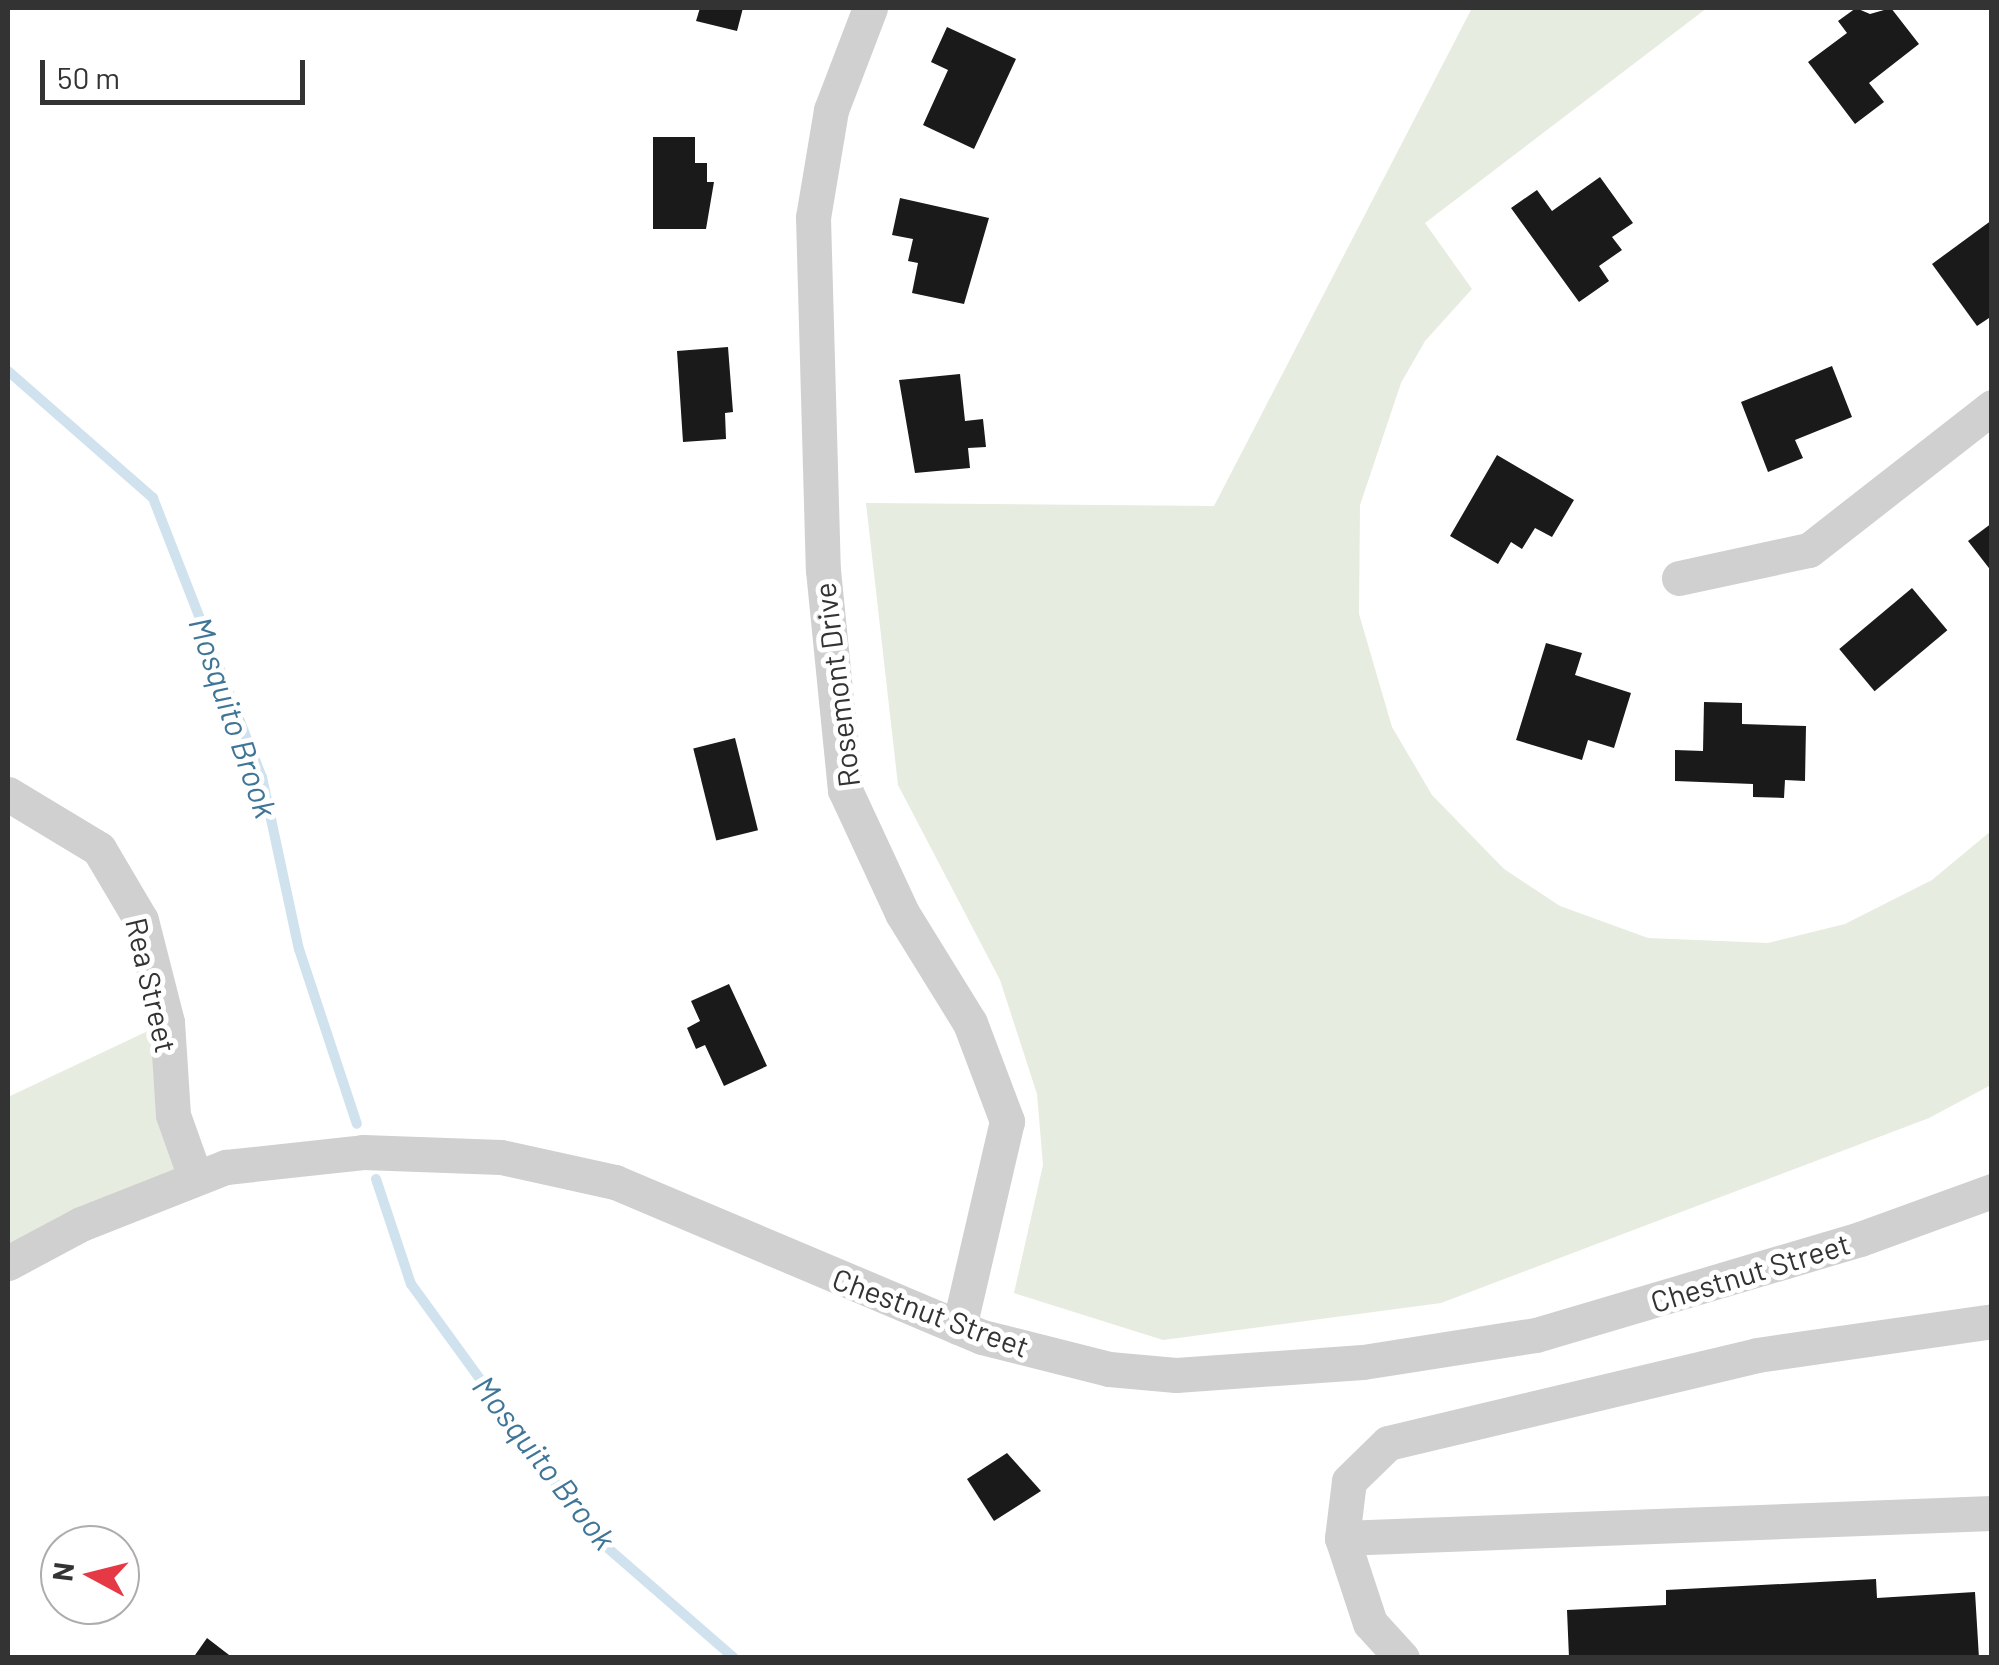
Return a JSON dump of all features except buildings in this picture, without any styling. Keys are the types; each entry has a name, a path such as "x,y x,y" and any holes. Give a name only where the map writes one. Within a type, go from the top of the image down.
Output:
{"street":[{"name":"Rosemont Drive","path":"870,8 830,110 813,217 823,570 845,790 902,913 970,1023 1007,1121 959,1328"},
{"path":"1679,578 1809,550 1992,407"},
{"name":"Rea Street","path":"8,794 99,849 141,920 166,1022 173,1114 194,1174"},
{"name":"Chestnut Street","path":"8,1263 194,1174 425,1150 555,1167 680,1208 959,1328 1109,1370 1176,1376 1362,1362 1536,1335 1860,1239 1992,1192"},
{"path":"1402,1658 1370,1623 1342,1538 1348,1481 1388,1443 1758,1355 1992,1321"},
{"path":"1342,1538 1992,1513"}],"shaded area":[{"path":"1472,8 1707,8 1425,223 1472,289 1425,341 1401,383 1360,505 1359,614 1392,727 1432,795 1504,869 1560,906 1648,938 1768,943 1845,924 1932,880 1991,831 1991,1085 1929,1118 1441,1303 1163,1340 1014,1293 1043,1165 1037,1094 1000,980 898,785 866,503 1214,506"},
{"path":"167,1022 194,1174 8,1263 8,1097"}],"waterway":[{"name":"Mosquito Brook","path":"8,371 153,498 262,777 299,949 357,1124"},
{"name":"Mosquito Brook","path":"376,1179 411,1284 595,1537 734,1658"}]}
